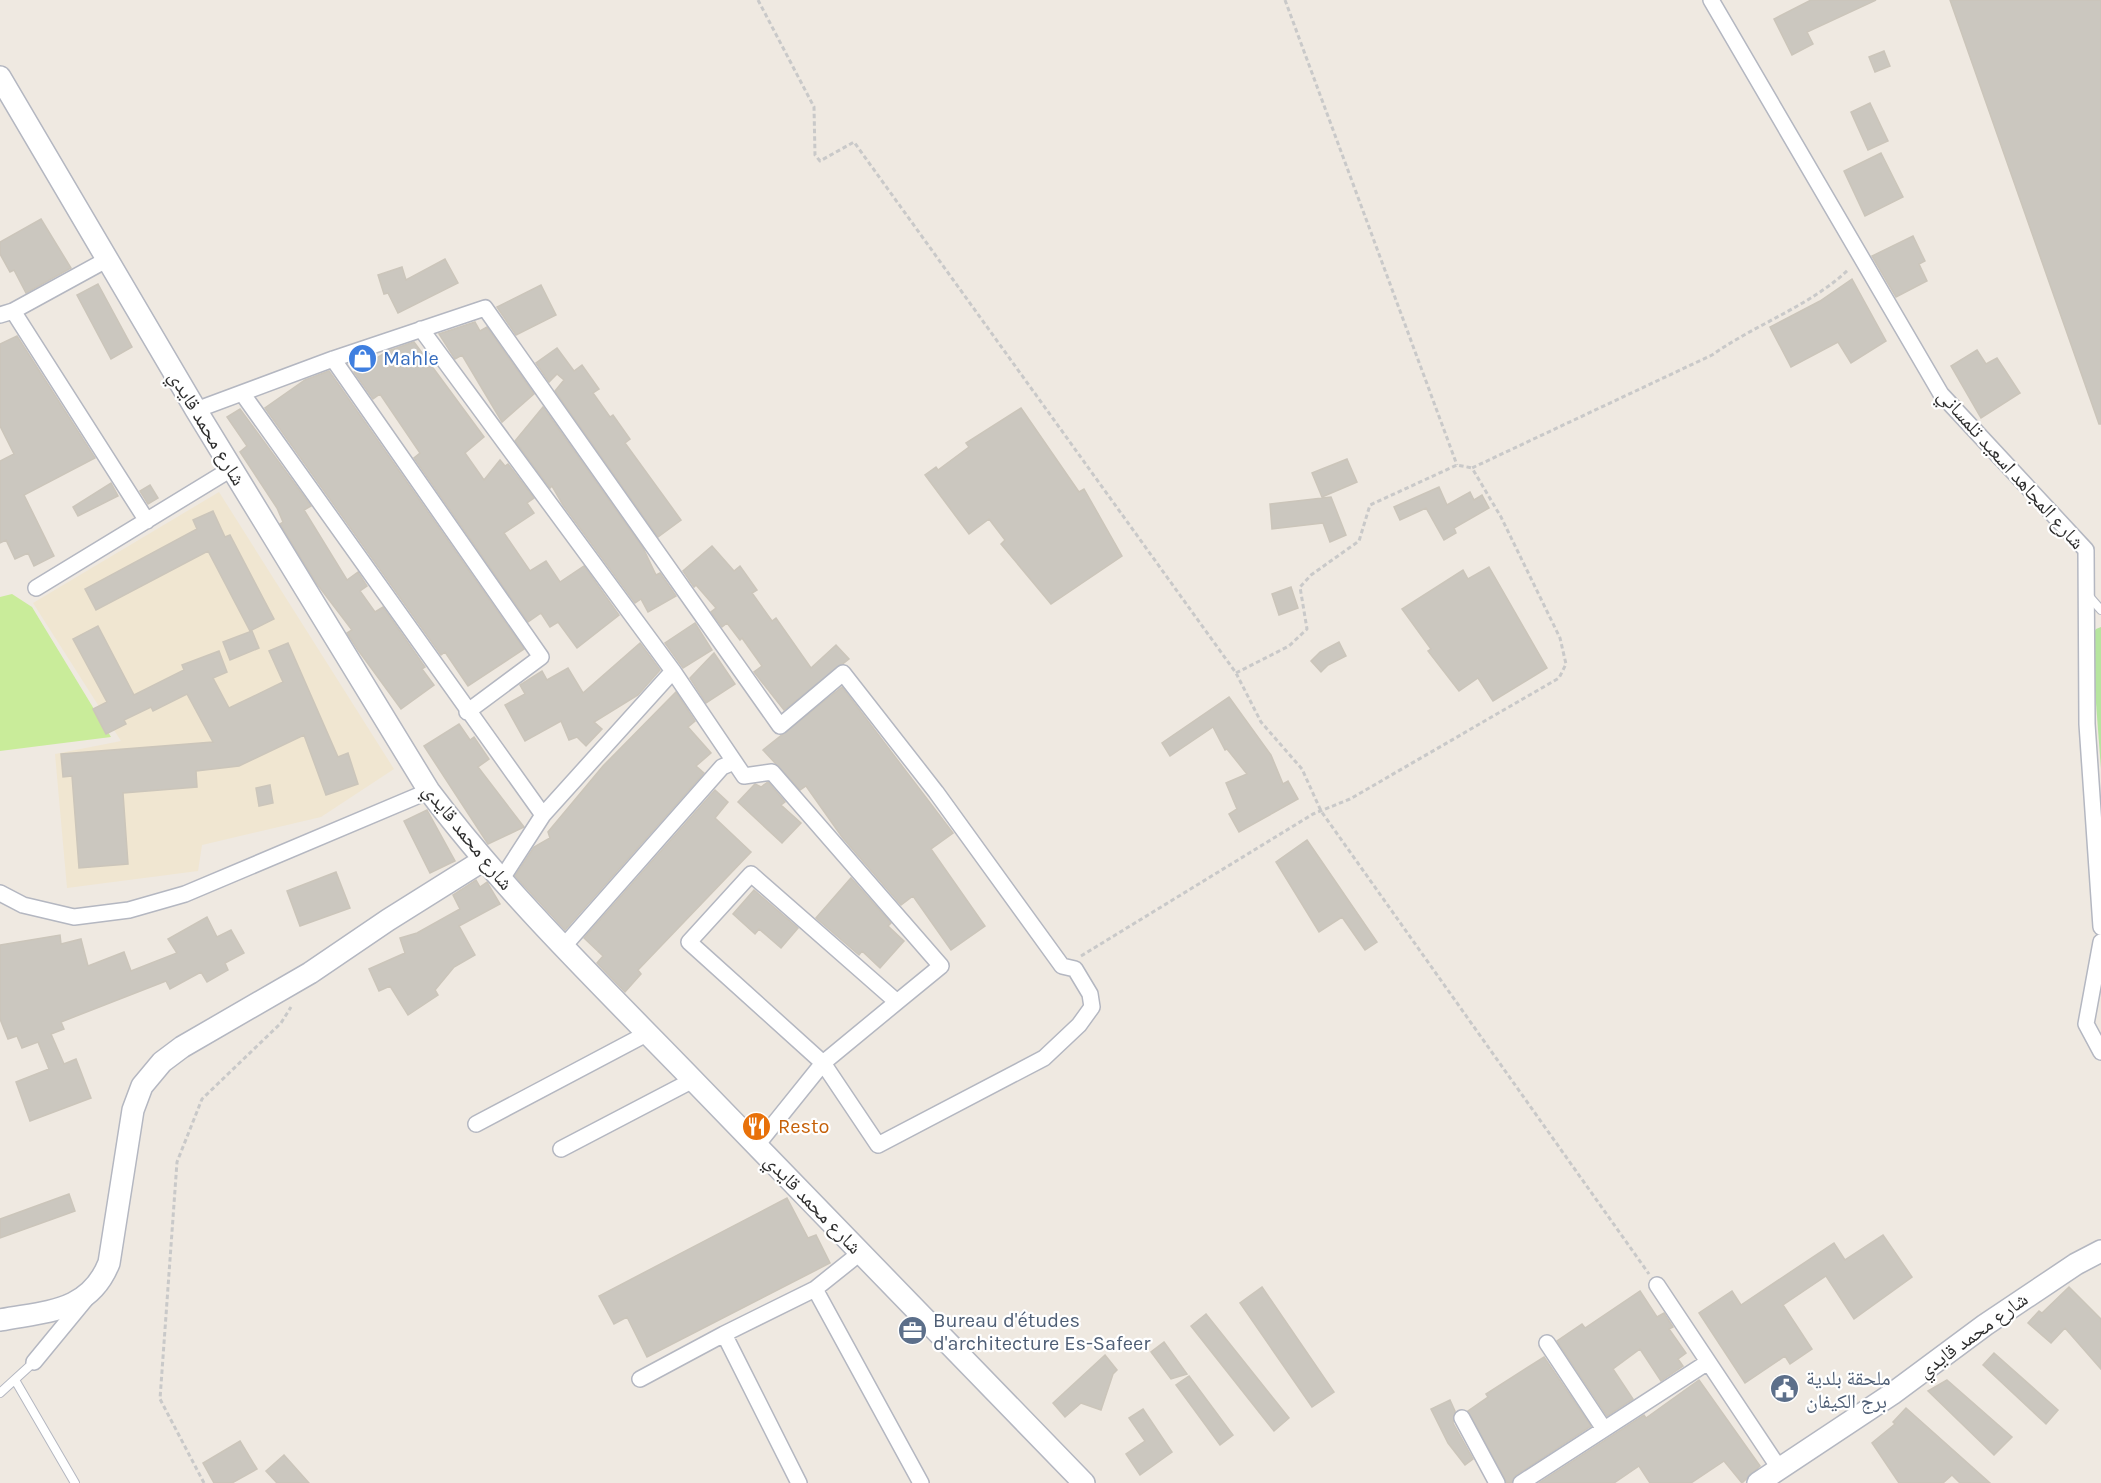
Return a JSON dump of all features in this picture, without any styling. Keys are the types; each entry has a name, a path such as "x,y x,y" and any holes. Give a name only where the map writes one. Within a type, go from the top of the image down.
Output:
{"main road":[{"name":"شارع محمد قايدي","path":"0,77 231,469 429,791 482,861 1084,1483"},
{"path":"0,1320 64,1307 89,1295 102,1280 109,1263 133,1110 142,1086 162,1062 182,1047 310,974 388,920 482,861"},
{"name":"شارع محمد قايدي","path":"1758,1483 1892,1394 1994,1319 2076,1264 2101,1251"}],"street":[{"name":"شارع المجاهد اسعيد تلمساني","path":"1711,0 1941,394 2086,550 2087,724 2098,842 2101,927"},
{"path":"108,259 6,313 147,521"},
{"path":"196,410 333,359 485,308 780,726 843,673 936,792 1062,966 1075,969 1090,994 1092,1007 1079,1025 1044,1058 878,1145 823,1063 689,942 751,874 897,1002"},
{"path":"421,328 673,671 744,776 772,772 940,966 823,1063 757,1145"},
{"path":"333,359 542,657 467,712"},
{"path":"242,393 467,712 543,815"},
{"path":"36,588 231,469"},
{"path":"501,880 543,815 673,671"},
{"path":"564,946 722,767 734,762"},
{"path":"0,893 23,905 74,917 129,910 185,894 429,791"},
{"path":"2101,942 2086,1024 2101,1052"},
{"path":"476,1124 648,1033"},
{"path":"561,1149 693,1080"},
{"path":"640,1379 815,1289 860,1252"},
{"path":"1657,1285 1779,1468"},
{"path":"815,1289 921,1483"},
{"path":"34,1362 89,1295"},
{"path":"724,1334 799,1483"},
{"path":"1547,1343 1604,1429"},
{"path":"1521,1483 1708,1362"},
{"path":"1462,1418 1497,1483"}],"lane":[{"path":"2087,593 2101,610"},
{"path":"0,1393 34,1362"},
{"path":"15,1380 75,1483"}],"path":[{"path":"758,0 814,107 815,155 820,161 854,142 1236,673 1261,722 1302,769 1321,811 1657,1285"},
{"path":"1285,0 1457,465"},
{"path":"1236,673 1289,646 1308,629 1300,587 1311,574 1359,541 1370,505 1457,465 1472,468 1712,355 1741,334 1825,291 1861,257"},
{"path":"1075,969 1078,958 1321,811 1350,799 1559,678 1566,664 1560,638 1501,517 1472,468"},
{"path":"204,1483 160,1399 177,1162 202,1099 281,1023 293,1003"}],"shaded area":[{"path":"219,492 394,769 321,817 202,845 198,871 67,888 55,754 121,741 33,603"}],"green space":[{"path":"12,594 32,607 111,737 0,751 0,597"},
{"path":"2101,627 2101,769 2091,637 2096,629"}],"building":[{"path":"1811,0 1876,0 1807,32 1813,44 1792,55 1774,19"},
{"path":"1950,0 2101,0 2101,424 2099,424"},
{"path":"1884,51 1890,66 1875,72 1869,57"},
{"path":"1870,103 1888,141 1868,150 1851,112"},
{"path":"1881,153 1903,197 1865,216 1844,171"},
{"path":"41,219 71,268 26,293 14,270 10,272 0,254 0,242"},
{"path":"1913,236 1925,261 1919,264 1927,281 1896,297 1872,256"},
{"path":"445,259 458,283 398,313 388,293 384,294 378,275 402,267 406,280"},
{"path":"1852,279 1886,341 1851,363 1838,342 1791,367 1770,327 1820,301"},
{"path":"98,284 132,347 111,359 77,295"},
{"path":"541,285 556,315 516,335 497,307"},
{"path":"475,322 480,331 487,327 534,394 502,422 462,355 455,359 439,334"},
{"path":"17,336 95,458 24,495 54,556 34,566 28,553 15,559 6,540 0,543 0,461 14,454 0,426 0,344"},
{"path":"414,342 484,437 465,453 484,480 500,460 505,466 508,464 534,498 527,503 534,513 504,533 530,571 546,561 560,582 584,566 619,615 577,648 558,622 550,627 541,613 528,622 414,458 420,453 380,394 373,399 354,372 388,351"},
{"path":"557,348 574,371 582,365 599,389 593,393 630,439 625,443 681,520 658,537 555,391 564,380 557,374 549,382 536,363"},
{"path":"1977,350 1986,364 1997,358 2020,393 1981,418 1951,366"},
{"path":"329,371 524,649 468,686 445,652 441,655 265,408 305,380"},
{"path":"543,407 643,548 656,575 660,573 676,596 648,612 641,599 635,603 563,505 552,486 550,488 515,441"},
{"path":"1021,408 1079,492 1084,489 1122,556 1051,604 1001,544 1005,540 989,519 969,534 925,475 936,467 938,470 969,447 966,443"},
{"path":"240,409 311,506 304,510 347,580 358,572 367,586 360,591 375,612 383,607 425,667 422,669 434,685 401,709 347,633 352,630 317,584 280,524 283,522 277,508 240,452 247,446 227,417"},
{"path":"1347,459 1357,482 1322,497 1312,473"},
{"path":"111,483 118,496 78,516 73,507"},
{"path":"150,485 158,498 148,504 140,491"},
{"path":"1439,487 1447,505 1470,492 1474,500 1482,495 1489,508 1454,528 1456,533 1444,540 1426,508 1400,520 1394,507"},
{"path":"1331,497 1346,535 1330,542 1323,523 1272,529 1270,504"},
{"path":"213,511 225,537 230,535 274,619 250,631 208,551 96,610 85,589 197,529 193,520"},
{"path":"712,546 734,571 740,566 757,590 752,593 772,621 776,618 811,668 836,645 849,659 784,710 754,672 762,666 742,638 740,640 727,623 722,627 711,612 716,608 696,585 694,587 683,571"},
{"path":"1489,567 1547,668 1493,701 1478,678 1459,691 1428,651 1431,649 1402,609 1463,570 1468,579"},
{"path":"1291,587 1298,608 1279,615 1272,594"},
{"path":"695,623 712,650 683,668 665,643"},
{"path":"98,626 134,695 184,670 182,665 219,651 227,672 213,678 229,708 283,682 269,651 288,643 338,757 348,753 358,784 326,795 304,735 239,766 196,771 197,787 123,793 128,864 79,868 72,776 63,777 61,754 213,742 187,694 153,711 151,707 124,720 126,724 106,734 93,709 107,702 73,639"},
{"path":"252,631 259,648 230,660 223,642"},
{"path":"1339,642 1346,656 1328,665 1321,672 1311,661 1320,652"},
{"path":"640,643 660,670 638,695 594,722 602,729 586,746 577,737 569,740 561,721 525,741 505,705 525,694 520,685 542,671 547,680 568,668 583,693"},
{"path":"714,653 735,684 706,703 690,678"},
{"path":"842,687 953,833 931,849 985,926 951,950 913,896 901,905 842,837 806,786 800,790 763,750"},
{"path":"676,692 695,721 688,727 711,753 696,766 704,773 565,930 515,876 534,847 550,838 548,832 603,766"},
{"path":"1229,697 1271,755 1283,784 1288,781 1298,799 1239,832 1229,814 1237,809 1226,783 1247,774 1227,749 1225,750 1213,727 1170,756 1162,743"},
{"path":"459,724 470,740 474,737 489,759 478,767 524,827 488,844 424,746"},
{"path":"768,782 785,802 781,805 801,823 782,843 738,802 755,784 761,787"},
{"path":"270,785 273,803 259,806 256,788"},
{"path":"715,790 728,802 715,818 751,852 638,970 641,974 625,992 597,963 603,956 584,938"},
{"path":"427,810 455,861 430,873 404,821"},
{"path":"1307,840 1377,942 1365,950 1342,917 1319,932 1276,862"},
{"path":"336,872 350,908 300,926 287,891"},
{"path":"851,878 891,923 888,926 904,941 880,968 862,951 859,955 816,918"},
{"path":"476,880 480,887 487,882 500,904 459,926 475,955 454,967 435,990 438,995 408,1015 390,986 379,991 369,969 405,953 400,938 417,933 460,909 453,895"},
{"path":"754,890 798,928 781,948 759,929 755,934 733,914"},
{"path":"207,917 217,937 231,930 244,953 225,963 228,970 207,982 201,972 170,989 166,981 61,1022 64,1029 51,1034 64,1064 76,1059 91,1098 30,1121 16,1082 49,1069 38,1042 22,1048 17,1036 8,1039 0,1019 0,945 60,935 61,944 81,939 88,966 124,952 131,971 177,953 168,939"},
{"path":"69,1194 75,1211 0,1238 0,1219"},
{"path":"787,1198 808,1238 816,1235 830,1263 647,1357 627,1317 614,1324 599,1296"},
{"path":"1883,1235 1912,1277 1854,1319 1826,1276 1783,1305 1812,1349 1790,1364 1785,1356 1745,1383 1699,1313 1732,1291 1741,1305 1834,1243 1845,1260"},
{"path":"1262,1287 1334,1392 1312,1407 1240,1303"},
{"path":"2069,1287 2101,1319 2101,1369 2065,1328 2051,1343 2028,1323"},
{"path":"1640,1291 1657,1317 1664,1313 1673,1327 1669,1329 1686,1353 1678,1359 1683,1366 1661,1381 1640,1349 1613,1369 1633,1399 1607,1416 1557,1341 1582,1324 1585,1328"},
{"path":"1206,1314 1289,1418 1274,1431 1191,1326"},
{"path":"1164,1342 1187,1374 1171,1379 1151,1352"},
{"path":"1994,1353 2058,1410 2046,1424 1983,1365"},
{"path":"1105,1355 1117,1370 1113,1374 1101,1410 1081,1403 1065,1417 1053,1403"},
{"path":"1544,1357 1591,1426 1516,1475 1511,1483 1507,1483 1468,1411 1488,1397 1486,1394"},
{"path":"1189,1376 1233,1435 1220,1445 1176,1385"},
{"path":"1699,1380 1760,1466 1742,1483 1724,1461 1691,1483 1650,1483 1639,1466 1614,1483 1539,1483 1644,1415 1646,1418"},
{"path":"1947,1380 2012,1437 1994,1455 1928,1391"},
{"path":"1450,1400 1455,1411 1453,1423 1473,1459 1465,1465 1448,1443 1431,1409"},
{"path":"1906,1408 1990,1483 1960,1483 1952,1475 1943,1483 1899,1483 1872,1443 1895,1424 1893,1422"},
{"path":"1143,1409 1172,1452 1140,1475 1126,1454 1145,1441 1129,1418"},
{"path":"240,1441 257,1469 232,1483 214,1483 203,1463"},
{"path":"284,1455 309,1483 277,1483 266,1471"}],"place":[{"name":"Mahle","path":"362,358"},
{"name":"Resto","path":"757,1126"},
{"name":"Bureau d'études d'architecture Es-Safeer","path":"912,1331"},
{"name":"ملحقة بلدية برج الكيفان","path":"1785,1389"}]}
